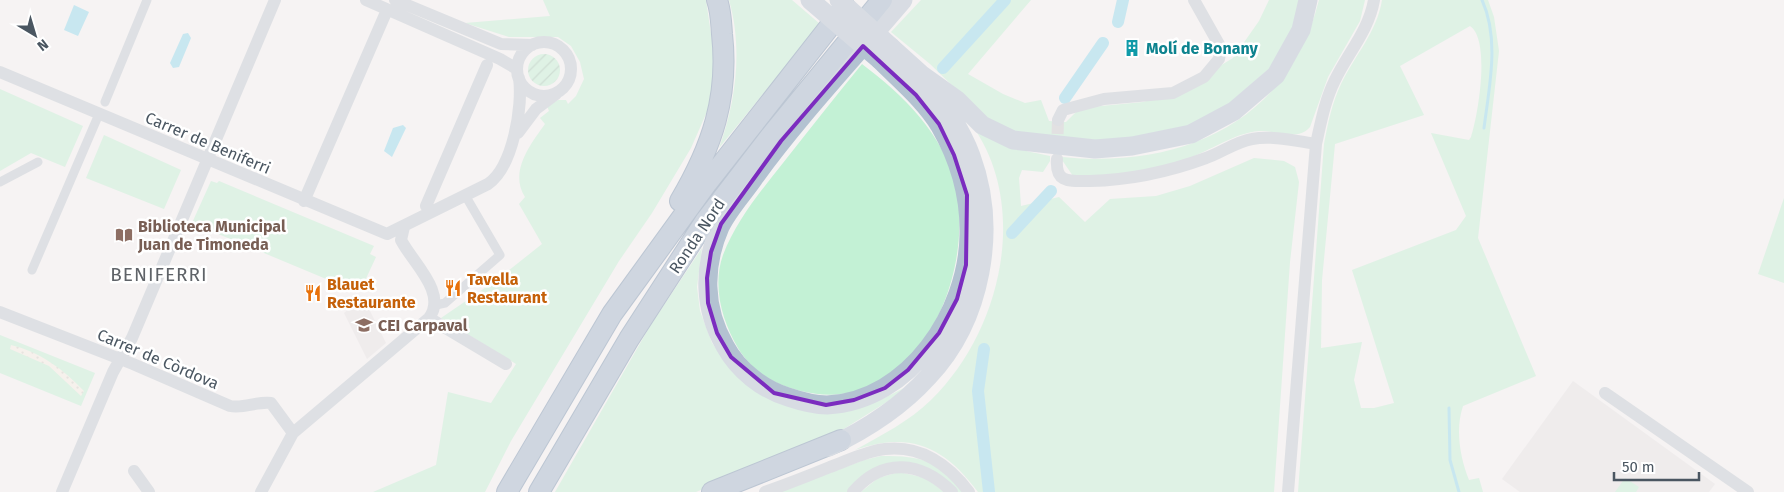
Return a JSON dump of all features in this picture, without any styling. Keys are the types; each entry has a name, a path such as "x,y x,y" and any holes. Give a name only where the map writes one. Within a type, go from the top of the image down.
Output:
{"highway":[{"path":"612,314 693,179 712,138 722,97 725,61 720,6 717,0"},
{"name":"Ronda Nord","path":"508,492 612,314 707,183 851,0"},
{"name":"Ronda Nord","path":"539,492 629,339 706,220 772,133 882,0"},
{"path":"712,492 842,440"}],"main road":[{"path":"810,0 886,54 922,75 957,100 982,125 1013,140 1095,148 1132,146 1191,134 1234,111 1276,75 1301,30 1308,0"},
{"path":"839,0 886,54 939,124 954,155 967,196 969,234 966,266 957,299 939,333 908,370 885,388 854,400 826,405 803,402 774,393 748,375 731,357 717,333 708,303 707,278 711,252 721,224 781,141 903,0"},
{"path":"733,492 842,440 893,409 929,377 953,344 970,308 981,272 984,235 981,192 972,156 952,116 922,75"}],"street":[{"path":"105,102 147,0"},
{"path":"64,490 120,359 136,329 266,0"},
{"path":"204,159 275,0"},
{"path":"366,0 500,58 518,73 528,91 536,94 552,95 560,91 570,77 571,68 565,51 550,43 532,45 501,44 395,0"},
{"path":"1058,120 1063,110 1089,102 1173,92 1204,78 1219,59 1221,48 1194,0"},
{"path":"1288,492 1316,144 1324,109 1334,81 1363,32 1372,13 1374,0"},
{"path":"304,201 387,10"},
{"path":"518,73 521,55 532,45"},
{"path":"426,206 487,65"},
{"name":"Carrer de Beniferri","path":"0,72 382,234 404,227 494,179 502,169 509,151 526,120 560,91"},
{"name":"Carrer de Beniferri","path":"509,151 520,105 518,73"},
{"path":"32,270 99,114"},
{"path":"1056,159 1056,170 1059,177 1064,179 1075,181 1113,181 1174,169 1252,139 1278,139 1316,144"},
{"path":"0,182 38,162"},
{"path":"260,492 293,433 500,255 465,195"},
{"path":"404,227 401,240 434,295 433,311"},
{"path":"433,311 506,364"},
{"name":"Carrer de Còrdova","path":"0,312 120,359 230,406 242,407 264,402 271,403 293,433"},
{"path":"1605,393 1748,492"},
{"path":"765,492 858,456 885,449 912,451 934,458 952,471 970,492"},
{"path":"853,492 863,481 882,470 903,466 929,472 952,492"},
{"path":"134,471 149,492"}],"highlighted area":[{"path":"863,46 916,95 939,124 954,155 967,195 966,265 957,299 939,333 908,370 885,388 854,400 826,405 774,393 731,357 717,333 708,303 707,278 711,252 721,224 781,141"}],"shaded area":[{"name":"CEI Carpaval","path":"359,301 367,305 386,343 367,359 344,313"},
{"path":"1573,381 1715,484 1709,492 1520,492 1502,479"}],"green space":[{"path":"543,0 706,0 715,61 713,98 691,148 652,213 619,261 511,441 485,492 373,492 436,465 448,392 491,403 516,364 441,318 498,279 542,244 519,204 525,197 519,178 520,168 533,141 545,124 540,118 549,111 547,106 558,100 566,100 568,104 576,96 584,79 580,62 571,46 558,37 509,37 465,23 550,16"},
{"path":"729,0 792,0 820,24 719,148 730,112 736,75 736,37"},
{"path":"921,0 1031,0 968,74 1003,94 1025,103 1041,100 1049,121 1066,122 1080,108 1143,102 1175,93 1233,58 1259,21 1269,0 1300,0 1296,26 1278,61 1210,120 1124,143 1042,138 994,126 930,64 891,32"},
{"path":"1319,0 1365,0 1360,21 1328,77 1310,127 1305,131 1293,135 1266,131 1250,132 1187,159 1145,170 1116,174 1073,176 1062,160 1062,157 1106,159 1148,155 1187,145 1224,129 1255,107 1282,78 1304,43"},
{"path":"1382,0 1488,0 1494,17 1499,51 1478,238 1536,376 1463,406 1459,434 1463,462 1469,480 1479,478 1483,492 1298,492 1324,144 1338,91 1371,33","holes":["1470,26 1476,34 1480,46 1481,79 1477,113 1471,137 1469,140 1431,133 1466,216 1456,230 1352,270 1394,403 1374,408 1361,408 1354,380 1362,342 1321,348 1322,280 1335,144 1424,115 1400,66"]},
{"path":"544,54 555,59 560,70 555,81 544,86 533,81 528,70 533,59"},
{"path":"862,64 907,103 932,133 942,150 956,187 959,224 956,262 945,300 928,334 905,363 876,384 841,394 801,391 782,385 765,376 750,364 738,348 727,326 720,303 718,279 720,267 728,242 749,207"},
{"path":"0,89 83,126 65,167 31,153 0,171"},
{"path":"972,125 991,137 1009,145 1050,156 1050,161 1043,172 1022,170 1019,178 1021,206 1059,197 1085,222 1110,199 1156,196 1190,186 1254,158 1284,161 1295,167 1299,182 1290,262 1274,492 978,492 952,463 939,453 924,447 909,443 893,442 875,444 855,450 904,421 931,400 955,372 975,340 990,305 1000,268 1003,231 1000,194 990,158"},
{"path":"104,135 181,170 164,209 86,178"},
{"path":"211,181 217,183 219,181 374,246 370,254 376,257 363,285 355,291 192,223"},
{"path":"1784,198 1784,283 1758,274"},
{"path":"702,248 697,287 700,311 712,343 733,372 774,400 878,401 904,388 890,400 839,432 696,492 555,492 650,326"},
{"path":"0,335 95,373 81,406 0,373"},
{"path":"881,456 908,457 928,462 945,473 964,492 958,492 901,462 848,492 779,492 864,460"},
{"path":"899,472 926,478 944,492 861,492 878,478"},
{"path":"1625,478 1639,487 1636,492 1615,492"}],"sand":[{"path":"11,345 32,352 50,362 84,391 81,396 49,366 10,349"}],"water":[{"path":"74,5 89,12 78,36 64,30"},
{"path":"188,33 191,38 179,67 173,68 170,63 183,34"},
{"path":"403,125 406,128 392,157 384,151 393,128"}],"waterway":[{"path":"943,68 1005,0"},
{"path":"1118,22 1123,0"},
{"path":"1482,0 1491,31 1492,47 1492,64 1484,128"},
{"path":"1065,98 1103,43"},
{"path":"1012,233 1051,191"},
{"path":"984,349 978,391 989,492"},
{"path":"1449,408 1450,460 1459,492"}],"tunnel":[{"path":"1057,152 1058,120"}],"place":[{"name":"Molí de Bonany","path":"1132,48"},
{"name":"Biblioteca Municipal Juan de Timoneda","path":"124,235"},
{"name":"Tavella Restaurant","path":"453,288"},
{"name":"Blauet Restaurante","path":"313,293"},
{"name":"CEI Carpaval","path":"364,325"}],"district":[{"name":"BENIFERRI","path":"159,274"}]}
